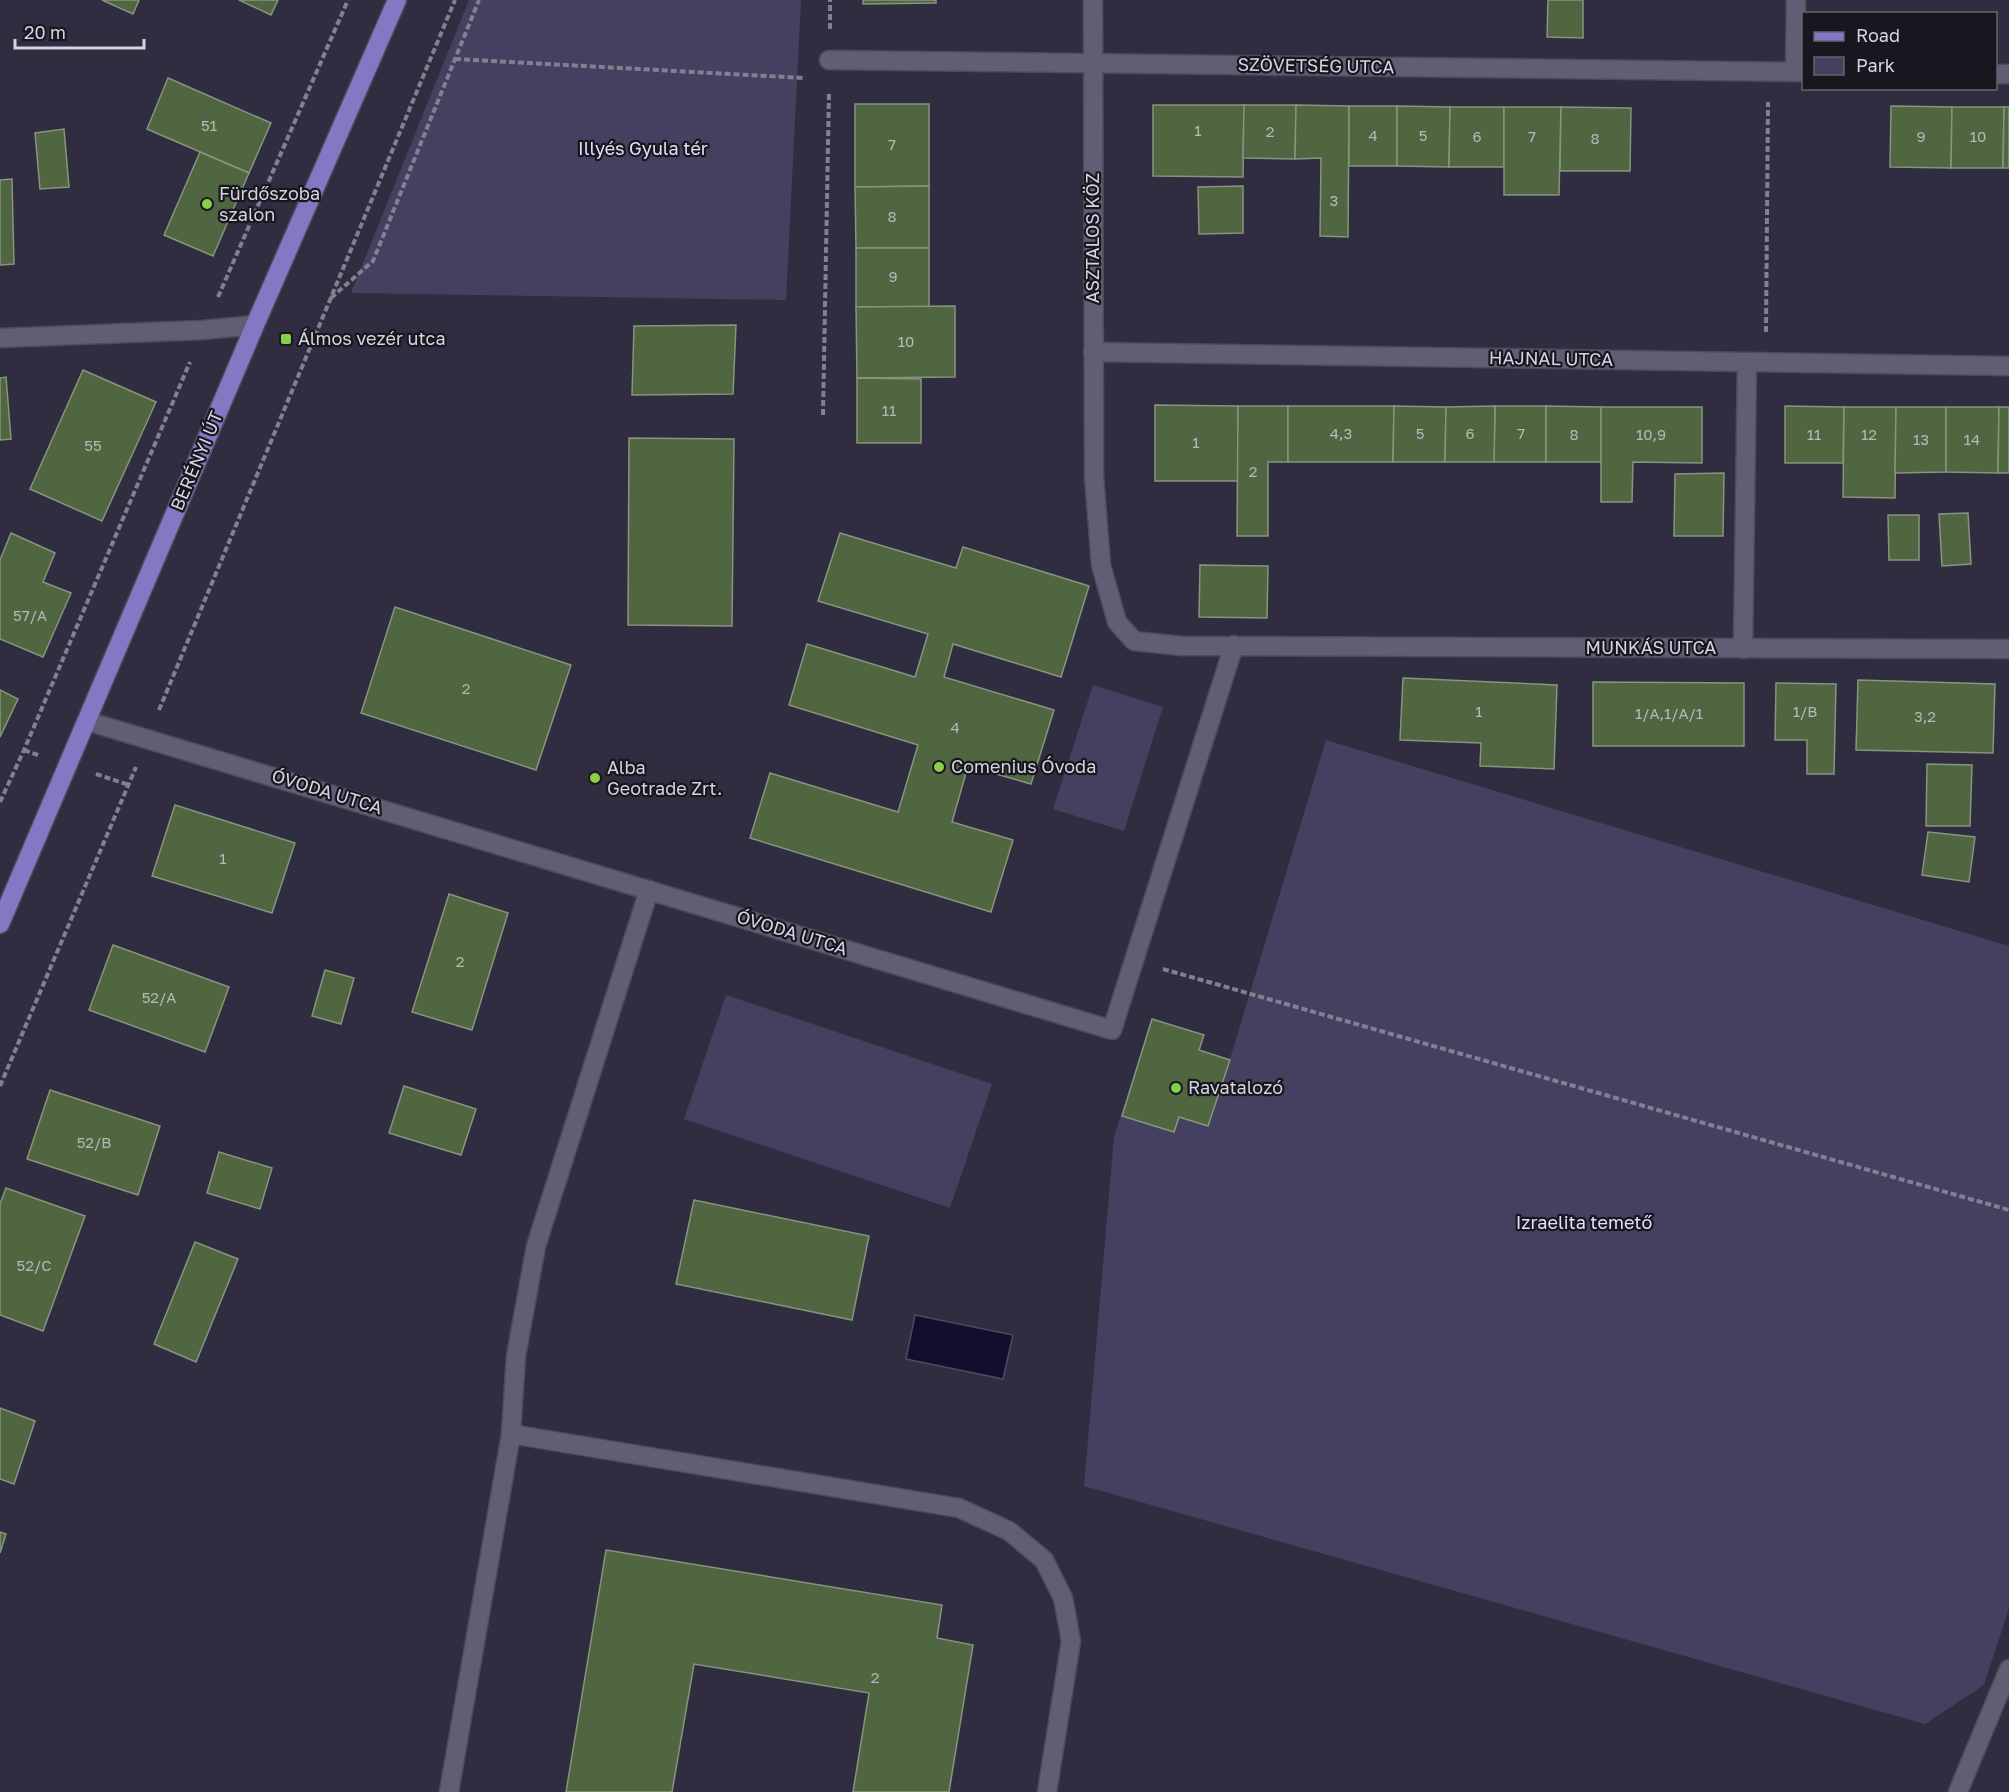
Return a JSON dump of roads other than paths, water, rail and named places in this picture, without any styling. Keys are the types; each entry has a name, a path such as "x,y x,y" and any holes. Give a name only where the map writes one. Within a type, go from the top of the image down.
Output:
{"main road":[{"name":"BERÉNYI ÚT","path":"0,924 255,325 397,0"}],"street":[{"name":"ASZTALOS KÖZ","path":"1093,0 1094,476 1101,565 1117,622 1134,641 1183,646"},
{"path":"1796,0 1799,72"},
{"name":"SZÖVETSÉG UTCA","path":"829,60 1799,72"},
{"path":"0,338 203,330 255,325"},
{"name":"HAJNAL UTCA","path":"1093,352 2009,366"},
{"path":"1743,649 1747,362"},
{"name":"ÓVODA UTCA","path":"87,721 1112,1030 1234,645"},
{"name":"MUNKÁS UTCA","path":"1183,646 2009,649"},
{"path":"448,1792 511,1434 516,1356 536,1246 649,890"},
{"path":"511,1434 958,1508 1009,1531 1044,1560 1064,1598 1071,1641 1047,1792"},
{"path":"1958,1792 2009,1668"}],"place":[{"name":"Fürdőszoba szalon","path":"207,204"},
{"name":"Álmos vezér utca","path":"286,339"},
{"name":"Comenius Óvoda","path":"939,767"},
{"name":"Alba Geotrade Zrt.","path":"595,778"},
{"name":"Ravatalozó","path":"1176,1088"}],"park label":[{"name":"Illyés Gyula tér","path":"643,149"},
{"name":"Izraelita temető","path":"1584,1223"}]}
